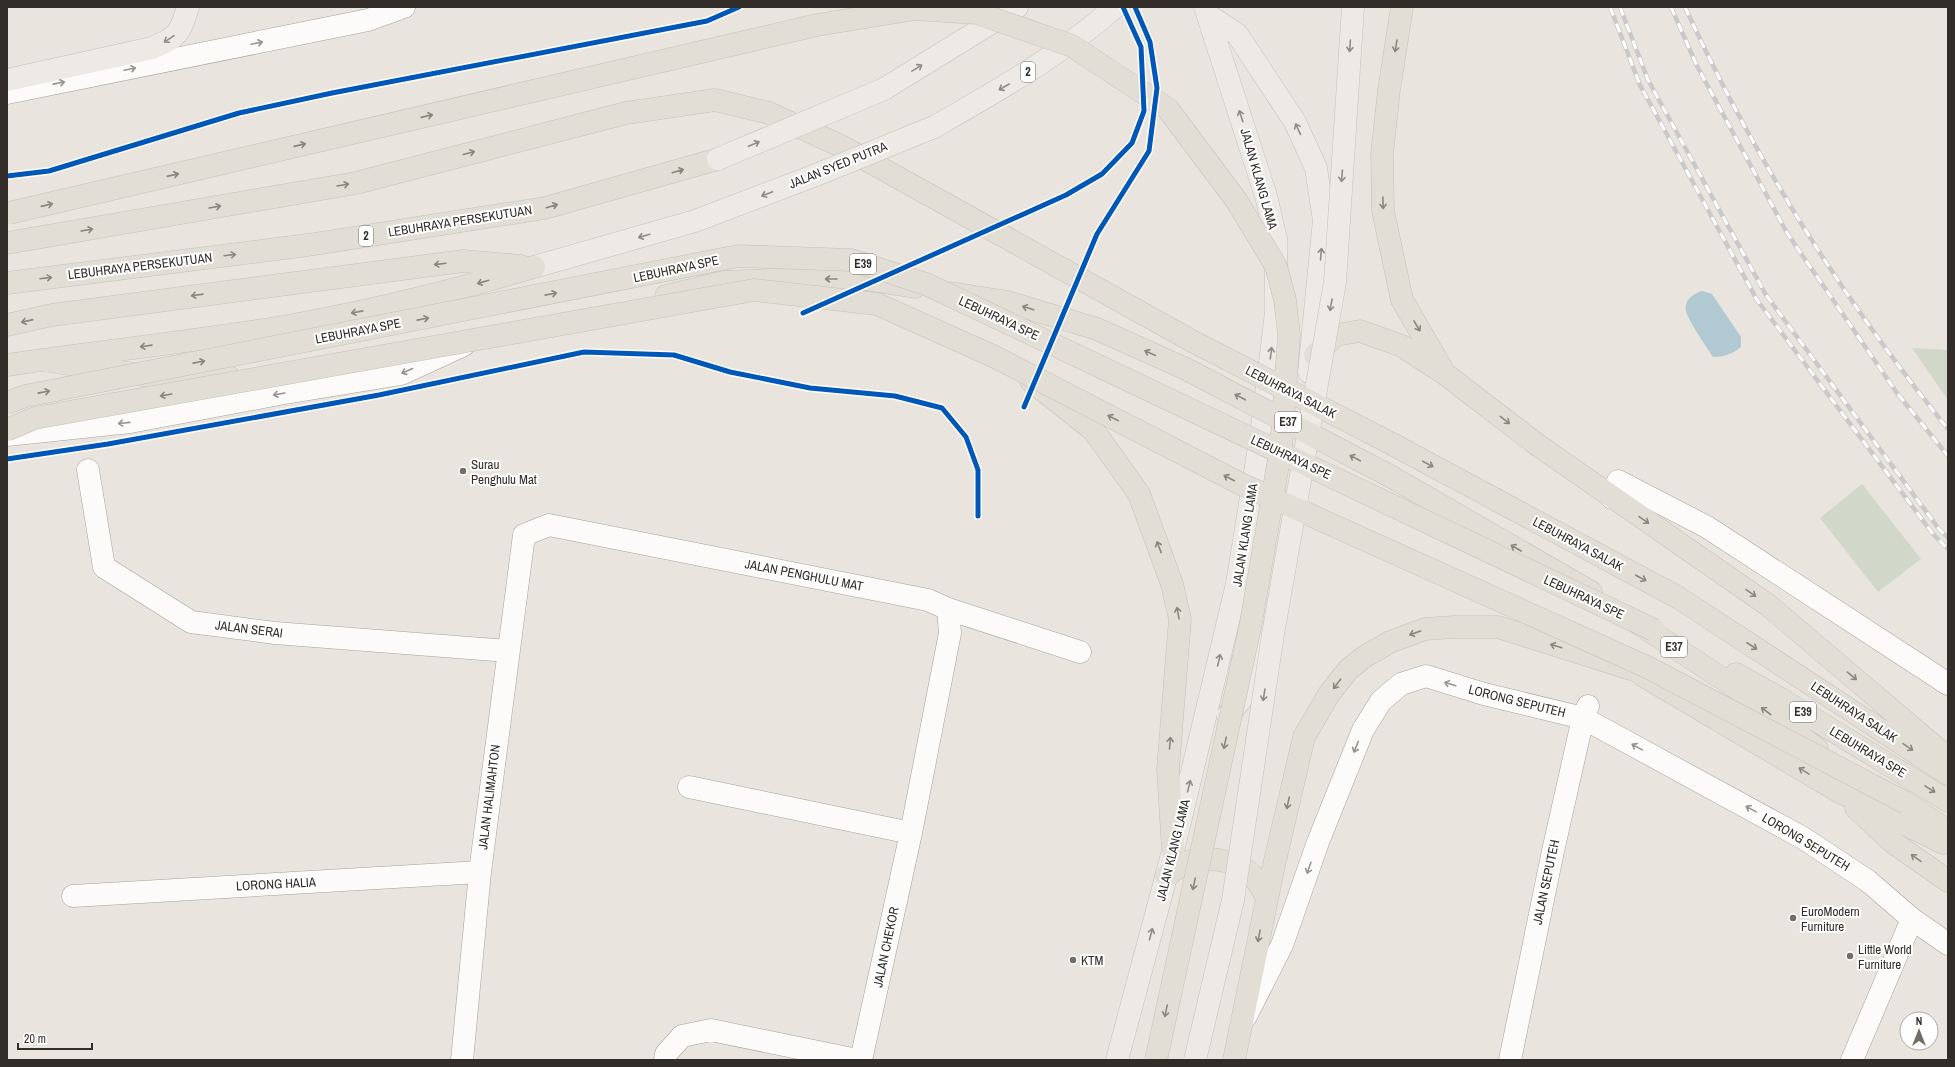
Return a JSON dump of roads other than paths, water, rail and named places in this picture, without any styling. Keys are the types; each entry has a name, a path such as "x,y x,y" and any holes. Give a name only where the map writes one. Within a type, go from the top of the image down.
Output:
{"highway":[{"path":"1402,7 1389,90 1382,154 1383,211 1402,300 1445,374"},
{"path":"8,214 817,25 915,9 977,13 1072,46 1168,109 1236,200 1276,266 1285,300 1289,335 1281,447 1251,623 1156,1060"},
{"name":"LEBUHRAYA SALAK","path":"7,243 356,183 626,113 715,100 769,113 843,147 1192,341 1394,445 1678,598 1948,774"},
{"name":"LEBUHRAYA PERSEKUTUAN","path":"7,283 308,245 545,208 718,159"},
{"name":"LEBUHRAYA SPE","path":"7,403 25,396 738,256 851,260 926,284 1654,630 1781,699 1948,801"},
{"path":"7,325 52,315 291,282 463,261 534,268"},
{"name":"2","path":"7,365 276,328 451,292 534,268"},
{"name":"E37","path":"673,295 724,282 864,279 1008,302 1097,329 1186,369 1390,476 1572,579 1734,687 1946,841"},
{"name":"LEBUHRAYA SPE","path":"7,430 35,418 754,290 877,304 995,357 1239,483 1647,667 1914,808 1946,841"},
{"path":"42,360 162,378 238,377 673,295 807,297 918,320 1018,371 1094,431 1139,494 1172,584 1180,619 1168,769 1173,851"},
{"path":"1311,361 1320,349 1336,335 1360,330 1402,346 1445,374 1539,446 1612,498 1768,605 1948,758"},
{"path":"1289,506 1344,534 1562,630 1634,670 1838,791 1946,841"},
{"path":"1234,1060 1267,898 1304,737 1329,694 1348,670 1364,657 1390,642 1425,629 1498,627 1634,670"},
{"path":"1838,791 1892,841 1948,880"},
{"path":"1166,876 1180,866 1195,860 1217,860 1240,866 1254,877 1267,898"}],"main road":[{"path":"7,80 152,48 171,40 180,30 188,7"},
{"name":"2","path":"718,159 884,89 1017,7"},
{"name":"JALAN SYED PUTRA","path":"534,268 695,221 934,127 1021,77 1100,21 1116,7"},
{"path":"1195,1060 1233,900 1273,634 1335,282 1353,7"},
{"path":"1200,742 1240,702 1250,689 1271,601 1289,506 1311,361 1324,220 1316,168 1295,122 1237,34 1207,12"},
{"name":"JALAN KLANG LAMA","path":"1117,1060 1173,851 1238,584 1261,435 1276,313 1276,239 1269,210 1207,12"}],"street":[{"path":"7,93 368,20 404,7"},
{"path":"7,435 130,422 279,394 401,374 507,326"},
{"name":"JALAN SERAI","path":"88,470 104,567 192,622 275,633 508,650"},
{"path":"1612,498 1618,481 1707,527 1948,684"},
{"name":"JALAN PENGHULU MAT","path":"524,535 549,525 928,600 948,610 1080,652"},
{"name":"JALAN HALIMAHTON","path":"462,1060 480,872 524,535"},
{"name":"JALAN CHEKOR","path":"861,1060 911,833 950,633 948,610"},
{"name":"LORONG SEPUTEH","path":"1242,1024 1282,945 1318,842 1363,730 1381,701 1401,684 1426,676 1484,694 1585,712 1803,838 1868,881 1912,918 1948,944"},
{"name":"JALAN SEPUTEH","path":"1510,1060 1553,851 1585,712"},
{"path":"688,787 911,833"},
{"name":"LORONG HALIA","path":"72,896 480,872"},
{"path":"1852,1060 1912,918"},
{"path":"665,1060 666,1054 682,1036 711,1030 856,1060"}],"water":[{"path":"1702,291 1712,294 1741,337 1741,347 1724,356 1713,357 1687,315 1686,304 1692,296"}],"railway":[{"path":"1610,7 1640,85 1757,300 1933,534 1948,549"},
{"path":"1620,7 1648,80 1766,295 1939,529 1948,538"},
{"path":"1671,7 1697,66 1787,233 1897,393 1948,456"},
{"path":"1685,7 1740,118 1803,226 1872,330 1948,429"}],"place":[{"name":"Surau Penghulu Mat","path":"463,471"},
{"name":"EuroModern Furniture","path":"1793,918"},
{"name":"Little World Furniture","path":"1850,956"},
{"name":"KTM","path":"1073,960"}]}
